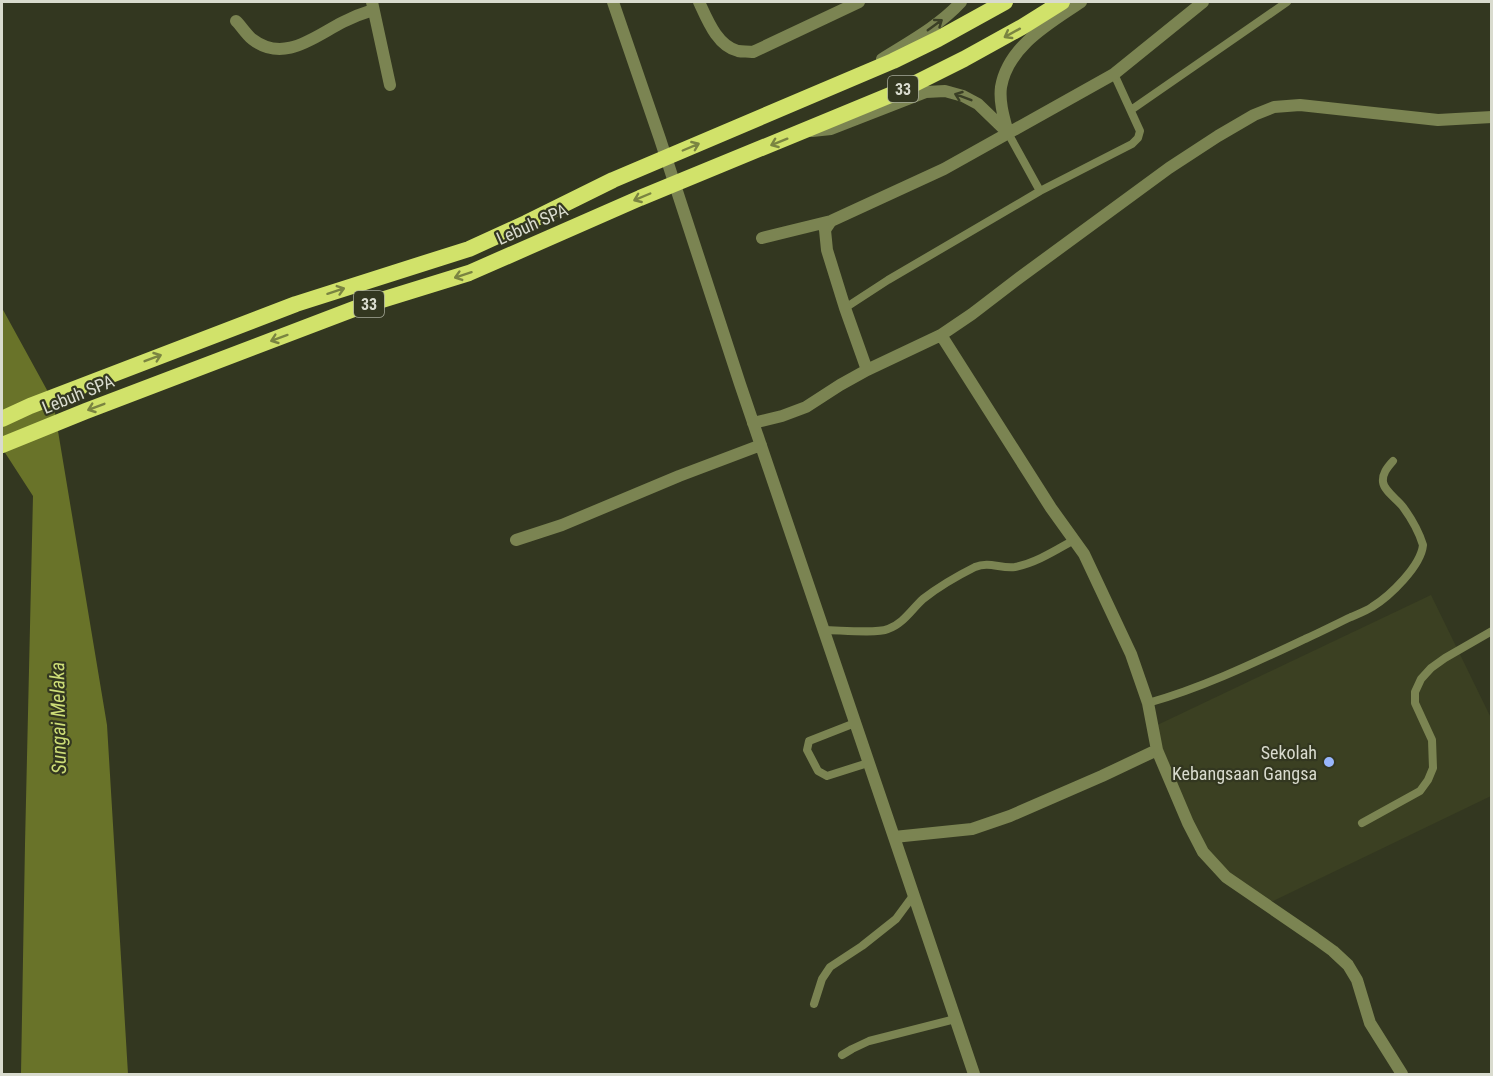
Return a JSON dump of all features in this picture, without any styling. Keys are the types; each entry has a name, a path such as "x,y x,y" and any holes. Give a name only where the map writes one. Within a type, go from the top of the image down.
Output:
{"highway":[{"name":"Lebuh SPA","path":"2,419 30,406 296,304 469,249 613,180 893,61 1005,2"},
{"name":"Lebuh SPA","path":"2,445 359,307 469,273 640,198 900,90 964,59 1062,2"}],"street":[{"path":"613,2 760,445 974,1074"},
{"path":"699,2 714,32 724,43 736,51 753,52 859,2"},
{"path":"850,78 921,35 950,14 961,2"},
{"path":"1008,134 1002,108 1001,88 1007,68 1020,48 1041,29 1081,2"},
{"path":"762,238 831,221 944,169 1114,74 1203,2"},
{"path":"237,21 252,39 267,47 283,49 305,44 373,6 390,85"},
{"path":"803,132 831,129 926,92 945,91 963,96 978,104 1008,134"},
{"path":"753,423 806,407 867,370 941,335 1169,168 1254,115 1274,107 1300,105 1438,120 1491,117"},
{"path":"831,221 825,230 825,239 845,308 867,370"},
{"path":"941,335 1051,508 1084,554 1131,654 1148,703 1157,750 1203,852 1226,877 1315,938 1348,965 1358,980 1371,1023 1402,1074"},
{"path":"516,540 562,525 760,445"},
{"path":"894,837 972,829 1102,776 1157,750"}],"lane":[{"path":"1131,110 1287,2"},
{"path":"845,308 888,280 1040,191 1132,144 1138,138 1140,131 1114,74"},
{"path":"1008,134 1040,191"},
{"path":"1148,703 1182,694 1266,657 1372,607 1390,594 1408,575 1423,551 1424,545 1402,506 1385,487 1384,474 1393,461"},
{"path":"824,630 888,630 900,623 923,600 976,567 987,564 1008,568 1017,567 1074,540"},
{"path":"1362,823 1420,791 1433,768 1432,740 1415,703 1415,692 1421,679 1444,658 1491,631"},
{"path":"855,723 809,741 807,750 818,771 827,776 868,763"},
{"path":"814,1005 822,979 830,967 862,946 896,919 913,896"},
{"path":"842,1055 869,1041 955,1019"}],"shaded area":[{"name":"Sekolah Kebangsaan Gangsa","path":"1431,595 1491,718 1491,796 1267,904 1212,867 1151,728"}],"water":[{"name":"Sungai Melaka","path":"2,308 53,401 107,725 128,1074 21,1074 33,496 2,448"}],"place":[{"name":"Sekolah Kebangsaan Gangsa","path":"1329,762"}]}
